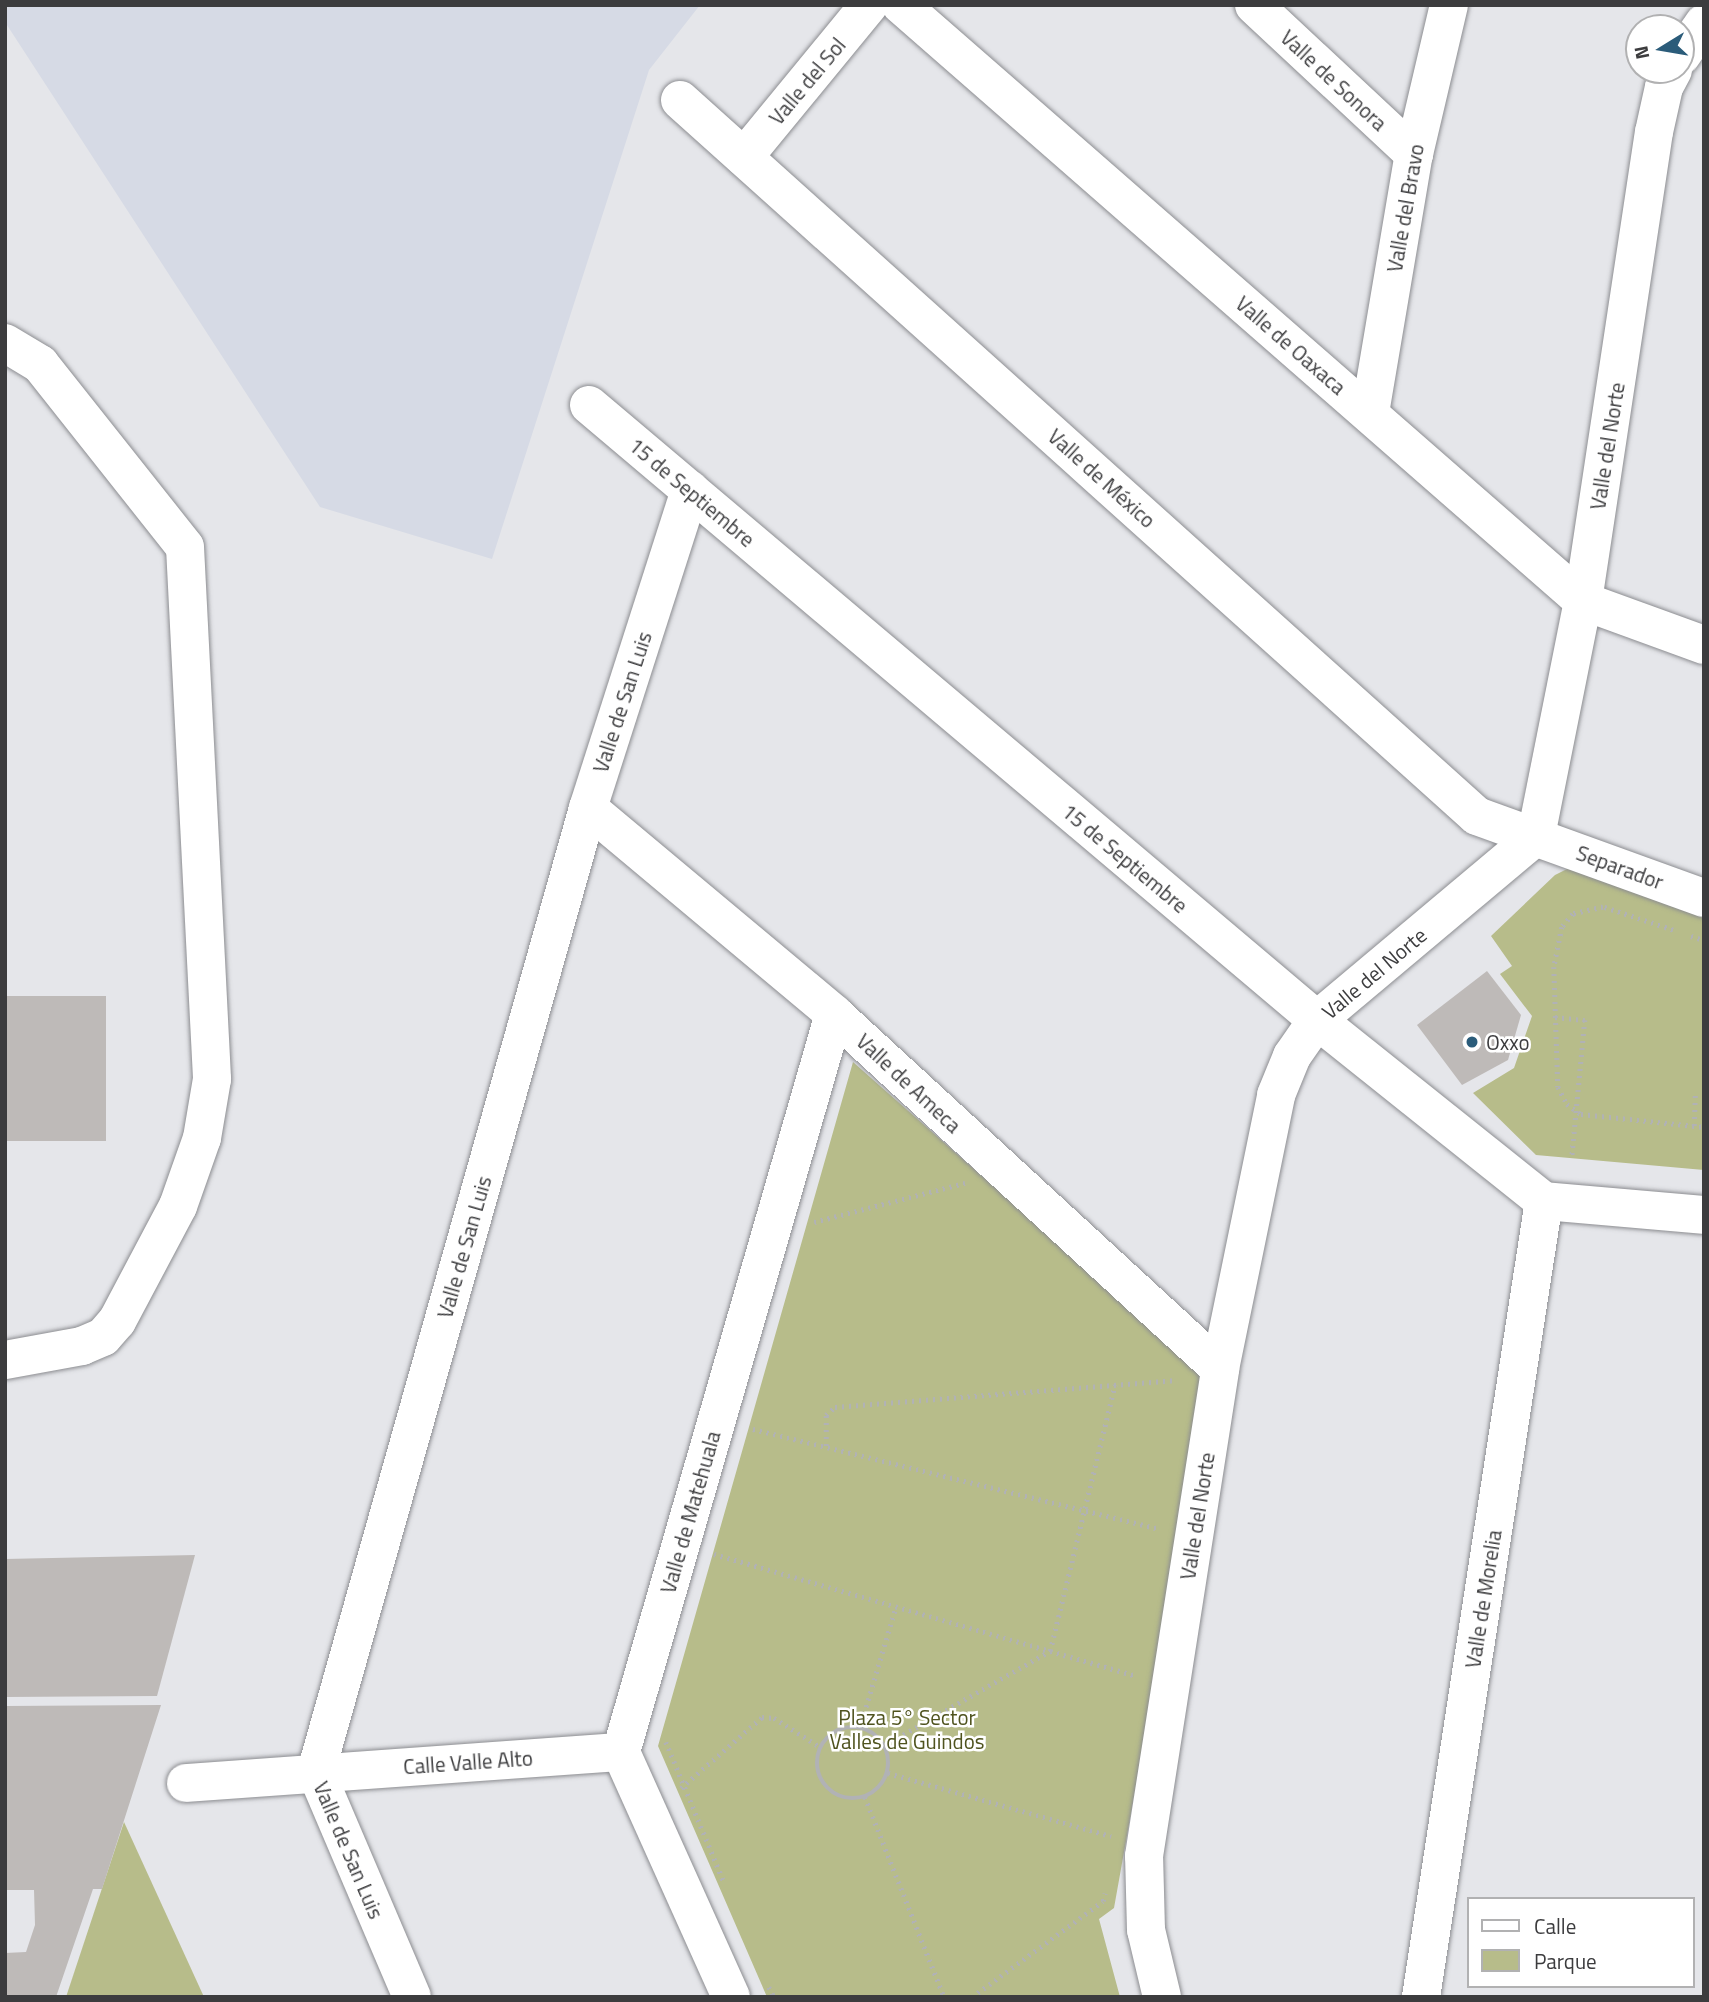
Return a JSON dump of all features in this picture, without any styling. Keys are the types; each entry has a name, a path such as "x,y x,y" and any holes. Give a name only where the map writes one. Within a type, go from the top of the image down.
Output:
{"street":[{"name":"Valle del Sol","path":"744,157 869,5"},
{"name":"Valle de Oaxaca","path":"901,5 1583,601 1704,645"},
{"name":"Valle de Sonora","path":"1254,5 1414,154"},
{"name":"Valle del Bravo","path":"1370,413 1414,154 1449,5"},
{"name":"Valle del Norte","path":"1162,1997 1146,1930 1143,1856 1220,1369 1276,1095 1292,1056 1317,1020 1536,836 1583,601 1654,132 1666,84"},
{"name":"Valle de México","path":"680,100 1477,816 1536,836"},
{"path":"5,343 40,364 185,547 212,1079 202,1138 178,1206 117,1321 103,1337 82,1346 5,1360"},
{"name":"15 de Septiembre","path":"589,405 1317,1020 1544,1201"},
{"name":"Valle de San Luis","path":"412,1997 316,1772 587,808 690,490"},
{"name":"Valle de Ameca","path":"587,808 834,1014 1220,1369"},
{"name":"Separador","path":"1536,836 1704,898"},
{"name":"Valle de Matehuala","path":"621,1752 834,1014"},
{"path":"1544,1201 1704,1215"},
{"name":"Valle de Morelia","path":"1421,1997 1544,1201"},
{"path":"621,1752 731,1997"},
{"name":"Calle Valle Alto","path":"186,1783 621,1752"}],"path":[{"path":"1704,940 1603,906 1573,914 1562,927 1554,967 1558,1087 1567,1104 1581,1115 1704,1127"},
{"path":"1555,1017 1585,1020 1572,1158"},
{"path":"1694,1126 1695,1093"},
{"path":"813,1222 974,1181 964,1172"},
{"path":"809,1236 817,1209"},
{"path":"826,1447 826,1415 835,1407 1182,1379"},
{"path":"885,1745 1050,1651 1115,1385"},
{"path":"752,1437 756,1423"},
{"path":"749,1428 1168,1531"},
{"path":"718,1558 722,1544"},
{"path":"712,1553 1141,1677"},
{"path":"860,1727 896,1606"},
{"path":"677,1791 762,1717 774,1718 820,1747"},
{"path":"860,1727 885,1745 888,1773 880,1787 865,1797 845,1798 824,1785 817,1768 820,1747 840,1728 860,1727"},
{"path":"669,1732 665,1746 730,1896"},
{"path":"888,1773 1126,1840"},
{"path":"865,1797 944,1997"},
{"path":"1115,1848 1117,1835"},
{"path":"972,1997 1103,1901 1107,1887"},
{"path":"768,1984 774,1997"}],"shaded area":[{"path":"5,5 700,5 649,70 492,559 320,507 5,22"}],"green space":[{"path":"1569,868 1704,910 1704,1170 1536,1155 1473,1093 1514,1068 1532,1016 1500,974 1512,966 1491,936 1555,875"},
{"name":"Plaza 5° Sector Valles de Guindos","path":"853,1062 1209,1377 1114,1908 1099,1919 1120,1997 767,1997 658,1746"},
{"path":"124,1822 204,1997 66,1997"}],"building":[{"name":"Oxxo","path":"1487,971 1521,1015 1508,1060 1462,1085 1417,1025"},
{"path":"5,996 106,996 106,1141 5,1141"},
{"path":"195,1555 157,1696 5,1697 5,1559"},
{"path":"161,1705 102,1889 93,1889 56,1997 5,1997 5,1953 26,1952 35,1925 34,1890 5,1890 5,1706"}],"place":[{"name":"Oxxo","path":"1472,1042"}]}
